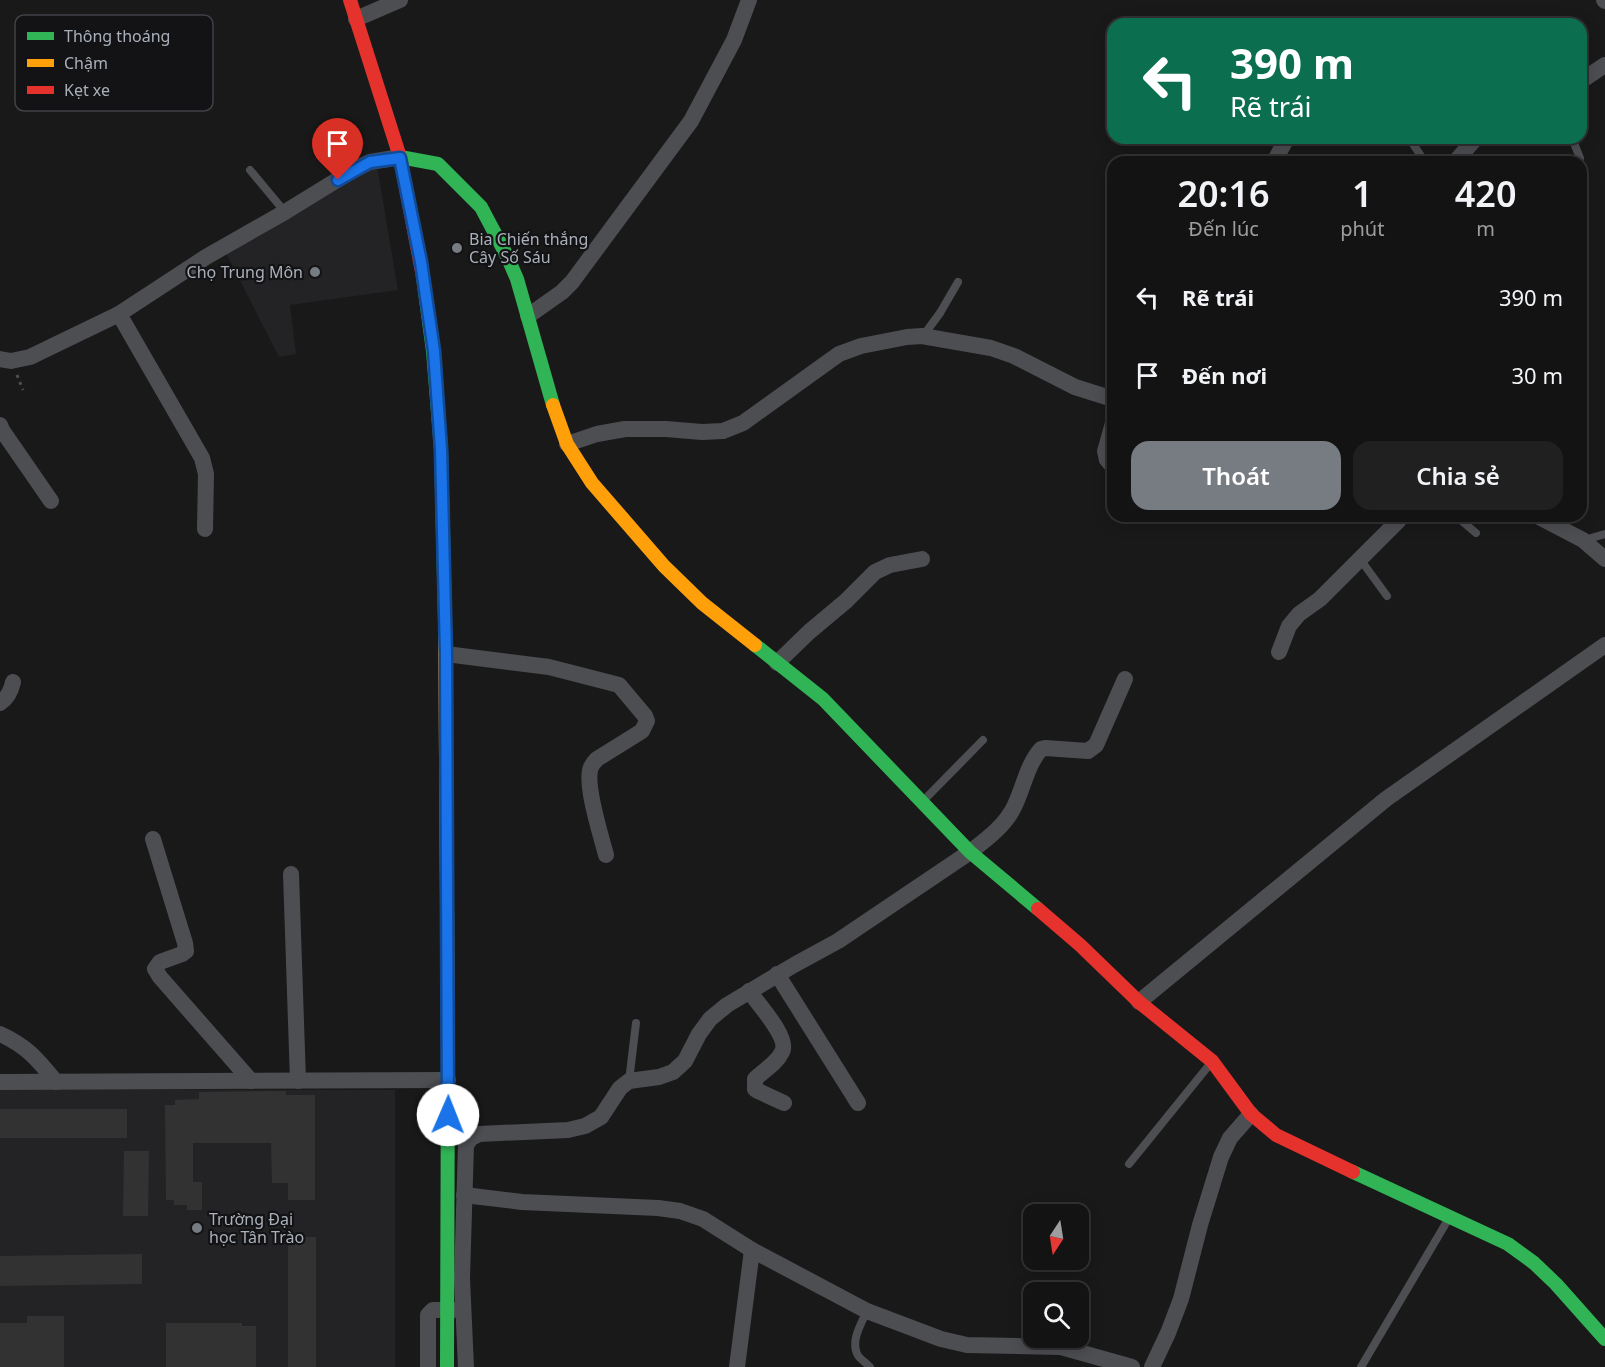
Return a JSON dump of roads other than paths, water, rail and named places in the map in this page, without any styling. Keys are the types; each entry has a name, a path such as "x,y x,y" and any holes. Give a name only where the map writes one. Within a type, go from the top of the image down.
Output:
{"main road":[{"path":"350,0 400,158 421,262 434,351 441,449 446,654 448,1080 455,1310 447,1367"},
{"path":"400,158 438,164 481,207 517,279 556,417 567,444 592,483 664,566 702,603 823,699 970,852 1080,945 1139,1002 1212,1061 1251,1114 1276,1135 1508,1244 1534,1263 1556,1284 1605,1339"}],"street":[{"path":"356,19 400,0"},
{"path":"528,316 572,282 691,121 734,40 749,0"},
{"path":"1587,77 1605,65"},
{"path":"1460,156 1471,144"},
{"path":"0,359 10,361 30,357 119,315 206,257 355,169 370,162 400,158"},
{"path":"119,315 202,458 206,474 205,529"},
{"path":"567,444 597,434 625,429 723,431 743,423 840,354 861,346 907,337 922,336 991,348 1075,387 1107,397"},
{"path":"0,425 51,501"},
{"path":"1279,652 1289,626 1299,614 1320,599 1397,522"},
{"path":"1548,522 1583,540 1605,559"},
{"path":"777,663 875,572 890,565 922,559"},
{"path":"1139,1002 1386,800 1605,645"},
{"path":"446,654 549,667 619,685 645,716 647,722 642,731 597,759 592,765 590,773 592,797 606,855"},
{"path":"466,1367 455,1310 466,1145 471,1138 479,1134 568,1130 585,1126 602,1117 620,1088 629,1081 658,1077 673,1072 685,1061 710,1018 727,1005 777,974 838,941 989,837 1008,817 1016,804 1024,778 1041,749 1088,751 1096,745 1125,679"},
{"path":"0,703 11,691 13,682"},
{"path":"153,839 186,951 160,962 155,969 251,1081"},
{"path":"291,874 298,1081"},
{"path":"777,974 858,1103"},
{"path":"749,992 778,1031 784,1043 781,1055 755,1079 755,1089 784,1102"},
{"path":"0,1034 28,1050 56,1082"},
{"path":"0,1082 448,1080"},
{"path":"1152,1367 1181,1299 1221,1157 1230,1138 1251,1114"},
{"path":"464,1195 512,1202 658,1208 680,1211 703,1219 752,1250 867,1311 941,1339 995,1346 1061,1347 1132,1367"},
{"path":"737,1367 752,1250"},
{"path":"428,1367 428,1315 433,1310 455,1310"}],"lane":[{"path":"250,170 285,212"},
{"path":"922,336 940,313 958,282"},
{"path":"1107,430 1101,451 1103,461 1107,466"},
{"path":"1463,522 1476,533"},
{"path":"1583,540 1605,534"},
{"path":"1360,559 1387,596"},
{"path":"921,802 984,740"},
{"path":"629,1081 636,1023"},
{"path":"1129,1164 1212,1061"},
{"path":"1360,1367 1450,1217"},
{"path":"867,1311 855,1345 859,1357 870,1367"}],"place":[{"name":"Bia Chiến thắng Cây Số Sáu","path":"457,248"},
{"name":"Chọ Trung Môn","path":"315,272"},
{"name":"Trường Đại học Tân Trào","path":"197,1228"}]}
